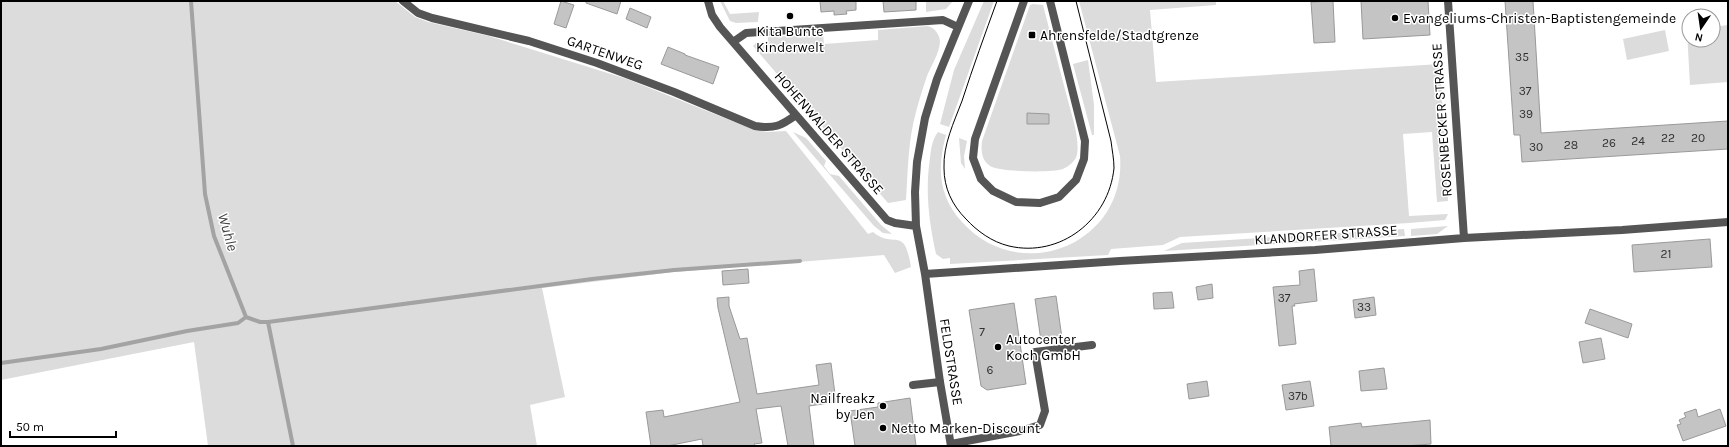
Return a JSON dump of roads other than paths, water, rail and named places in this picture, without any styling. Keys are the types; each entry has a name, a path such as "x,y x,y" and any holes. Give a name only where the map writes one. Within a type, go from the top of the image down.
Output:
{"street":[{"name":"GARTENWEG","path":"402,1 418,13 432,18 529,41 597,63 674,92 755,126 776,127 784,124 796,115"},
{"name":"HOHENWALDER STRASSE","path":"708,1 712,15 733,42 887,220 916,226"},
{"name":"FELDSTRASSE","path":"951,445 940,382 926,278 916,226 915,192 917,162 925,118 937,79 969,1"},
{"path":"1024,1 975,139 973,158 981,179 993,191 1016,202 1040,203 1059,197 1076,180 1084,159 1085,147 1081,121 1050,1"},
{"name":"ROSENBECKER STRASSE","path":"1448,1 1464,238"},
{"path":"733,42 746,33 943,20 958,26"},
{"name":"KLANDORFER STRASSE","path":"926,278 1114,261 1315,250 1464,238 1622,230 1728,222"},
{"path":"951,445 1020,431 1040,425 1045,411 1035,352 1092,345"},
{"path":"913,385 940,382"}],"waterway":[{"name":"Wuhle","path":"191,1 205,194 214,236 246,317 260,322 268,322 293,446"},
{"path":"268,322 592,279 674,270 800,261"},
{"path":"1,363 101,349 187,331 238,323 246,317"}],"tram line":[{"path":"997,1 950,134 945,151 944,175 947,189 953,202 961,214 975,228 985,236 1003,244 1028,248 1046,246 1063,240 1079,231 1092,219 1103,204 1110,187 1114,168 1111,141 1076,1"}],"place":[{"name":"Kita Bunte Kinderwelt","path":"790,16"},
{"name":"Evangeliums-Christen-Baptistengemeinde","path":"1395,18"},
{"name":"Ahrensfelde/Stadtgrenze","path":"1032,35"},
{"name":"Autocenter Koch GmbH","path":"998,347"},
{"name":"Nailfreakz by Jen","path":"883,406"},
{"name":"Netto Marken-Discount","path":"883,428"}]}
